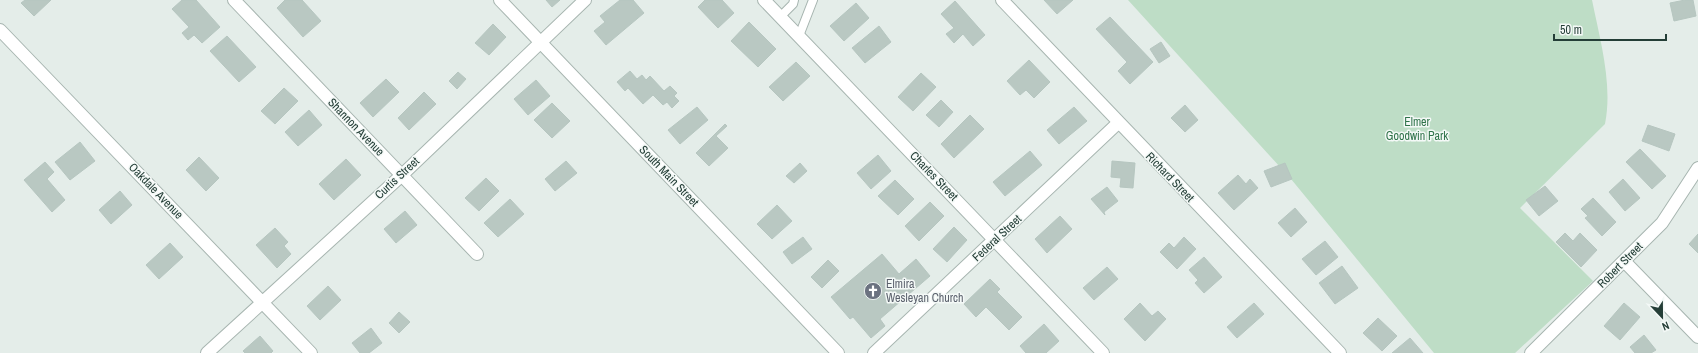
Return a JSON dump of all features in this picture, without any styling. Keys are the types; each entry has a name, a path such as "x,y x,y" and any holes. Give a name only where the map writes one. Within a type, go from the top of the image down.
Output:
{"street":[{"name":"Shannon Avenue","path":"234,0 477,254"},
{"name":"South Main Street","path":"500,0 838,353"},
{"name":"Curtis Street","path":"207,353 402,175 584,0"},
{"name":"Charles Street","path":"764,0 1103,353"},
{"name":"Richard Street","path":"1002,0 1118,123 1340,353"},
{"name":"Oakdale Avenue","path":"0,30 311,353"},
{"name":"Federal Street","path":"874,353 1118,123"},
{"name":"Robert Street","path":"1531,353 1625,262 1662,223 1698,168"},
{"path":"1625,262 1698,337"}],"lane":[{"path":"780,17 793,4 794,0"},
{"path":"799,36 813,0"}],"green space":[{"name":"Elmer Goodwin Park","path":"1128,0 1592,0 1607,78 1607,109 1605,124 1520,208 1593,281 1515,353 1434,353 1291,179"}],"building":[{"path":"25,0 51,0 34,16 21,3"},
{"path":"182,0 196,0 220,27 202,43 194,35 188,40 182,33 189,27 172,9"},
{"path":"285,0 302,0 321,21 303,37 277,8"},
{"path":"546,0 560,0 552,7"},
{"path":"620,0 633,0 644,13 606,45 594,31 605,22 600,16"},
{"path":"705,0 722,0 734,13 718,28 698,7"},
{"path":"1044,0 1073,0 1057,14"},
{"path":"1693,0 1696,16 1674,21 1670,3"},
{"path":"955,1 985,35 973,46 963,34 954,43 946,34 954,28 941,14"},
{"path":"856,3 869,18 844,41 830,26"},
{"path":"1110,17 1153,62 1130,84 1118,71 1127,62 1096,29"},
{"path":"749,22 776,49 758,67 731,41"},
{"path":"493,24 506,37 489,55 475,43"},
{"path":"879,26 891,42 865,63 852,48"},
{"path":"227,36 256,67 239,82 210,51"},
{"path":"1161,42 1170,56 1159,63 1150,49"},
{"path":"1029,60 1050,82 1034,98 1026,90 1020,95 1007,81"},
{"path":"796,62 810,76 783,101 769,87"},
{"path":"630,71 637,79 642,75 646,80 650,76 664,91 670,86 677,93 674,96 679,101 672,108 667,102 663,105 653,95 643,104 628,88 625,91 617,82"},
{"path":"458,72 466,79 457,89 449,81"},
{"path":"921,73 936,87 913,111 898,97"},
{"path":"386,79 399,92 373,117 360,103"},
{"path":"536,80 550,96 528,115 514,99"},
{"path":"284,88 298,101 275,124 261,111"},
{"path":"424,92 436,104 409,130 398,118"},
{"path":"941,100 953,112 939,127 926,115"},
{"path":"552,103 570,121 552,138 534,120"},
{"path":"1185,105 1198,120 1185,132 1171,118"},
{"path":"697,107 708,120 680,144 668,130"},
{"path":"1074,107 1087,121 1059,144 1047,130"},
{"path":"309,110 322,125 298,146 285,132"},
{"path":"970,115 984,129 954,158 941,144"},
{"path":"725,124 727,126 716,136 728,148 709,166 696,153"},
{"path":"1648,125 1675,134 1669,151 1642,141"},
{"path":"80,142 95,161 70,180 55,162"},
{"path":"1640,149 1666,176 1652,189 1626,162"},
{"path":"1030,151 1042,165 1005,196 993,182"},
{"path":"878,155 891,171 871,189 857,173"},
{"path":"199,157 219,178 206,191 186,170"},
{"path":"346,159 361,175 334,200 319,184"},
{"path":"566,161 577,173 555,191 545,179"},
{"path":"1112,161 1135,163 1133,188 1120,187 1121,178 1111,177"},
{"path":"45,162 54,172 47,179 65,200 52,212 24,180"},
{"path":"800,163 807,171 794,183 786,176"},
{"path":"1285,163 1292,179 1271,187 1264,171"},
{"path":"1238,175 1246,184 1250,179 1258,188 1234,210 1218,193"},
{"path":"486,178 499,191 479,211 465,198"},
{"path":"1623,179 1640,198 1625,211 1609,192"},
{"path":"895,180 914,199 898,215 878,196"},
{"path":"1545,186 1558,201 1539,216 1526,200"},
{"path":"1107,187 1118,201 1104,212 1105,215 1091,199"},
{"path":"120,191 132,205 111,224 99,210"},
{"path":"1593,198 1616,222 1602,236 1585,218 1588,216 1581,209"},
{"path":"510,199 524,214 498,237 484,223"},
{"path":"930,202 944,216 919,241 905,226"},
{"path":"777,205 792,221 772,239 757,224"},
{"path":"1295,208 1307,222 1291,237 1278,223"},
{"path":"405,211 417,225 396,243 384,229"},
{"path":"1060,216 1072,229 1047,253 1035,239"},
{"path":"954,227 967,240 947,262 933,249"},
{"path":"275,228 288,242 284,246 291,254 277,268 256,245"},
{"path":"1565,233 1573,241 1580,233 1597,250 1581,267 1556,242"},
{"path":"1698,234 1698,253 1689,244"},
{"path":"803,237 812,249 792,264 783,252"},
{"path":"1184,237 1196,249 1177,269 1160,252 1169,243 1174,248"},
{"path":"1325,241 1338,257 1316,275 1302,259"},
{"path":"170,243 183,257 159,279 146,265"},
{"path":"882,254 899,274 916,259 930,276 880,319 885,326 871,338 853,317 850,319 831,297"},
{"path":"1204,257 1222,277 1204,293 1195,283 1198,280 1189,270"},
{"path":"828,260 839,271 822,288 811,277"},
{"path":"1342,266 1358,288 1335,304 1319,283"},
{"path":"1107,267 1118,279 1094,300 1083,288"},
{"path":"990,279 1000,289 997,292 1022,317 1009,330 986,307 976,317 964,304"},
{"path":"328,286 341,300 320,320 307,306"},
{"path":"1140,303 1152,316 1158,311 1166,319 1145,341 1124,319"},
{"path":"1254,303 1264,314 1237,338 1227,327"},
{"path":"1624,303 1640,317 1620,340 1604,326"},
{"path":"399,312 410,322 399,333 389,323"},
{"path":"1378,318 1397,336 1382,351 1363,333"},
{"path":"1044,324 1059,341 1046,353 1026,353 1020,346"},
{"path":"371,328 382,343 369,353 360,353 352,343"},
{"path":"1644,335 1656,350 1651,353 1635,353 1630,347"},
{"path":"260,336 273,351 271,353 245,353 243,351"},
{"path":"1410,338 1423,353 1392,353"}],"place":[{"name":"Elmira Wesleyan Church","path":"873,291"}]}
